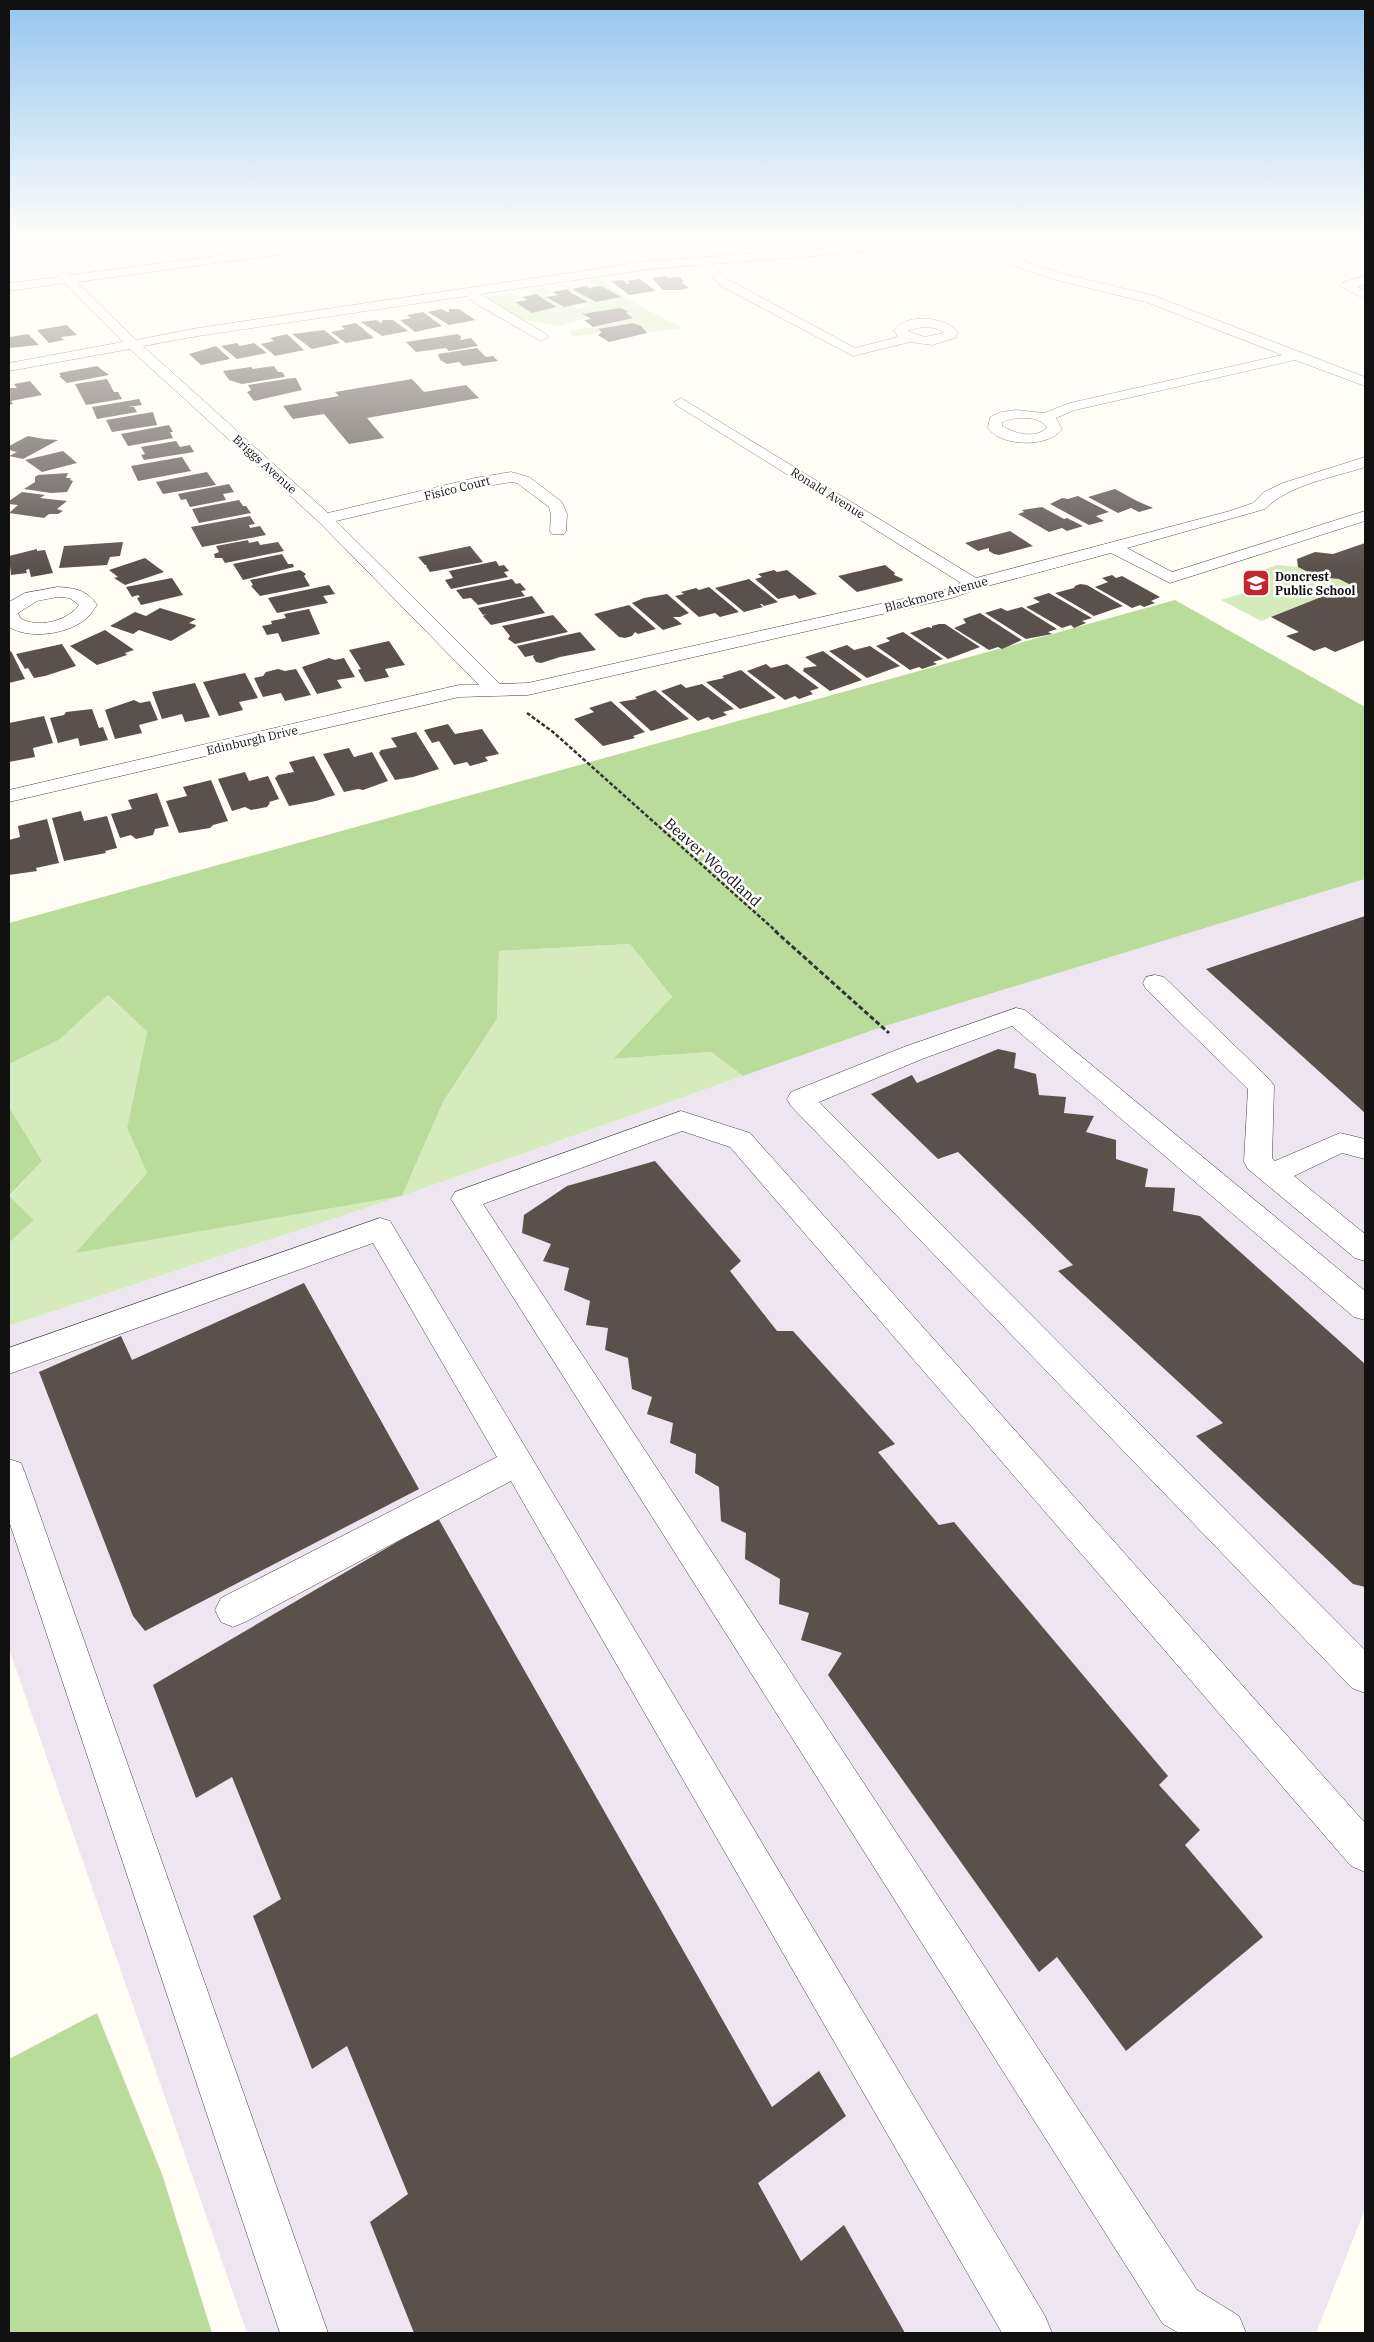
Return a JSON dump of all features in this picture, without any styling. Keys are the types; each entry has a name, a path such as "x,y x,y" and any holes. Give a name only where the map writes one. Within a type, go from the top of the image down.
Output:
{"street":[{"path":"9,367 96,350"},
{"name":"Briggs Avenue","path":"142,350 325,519 496,691"},
{"path":"1286,350 1365,382"},
{"path":"1044,418 1070,407 1299,355"},
{"name":"Ronald Avenue","path":"681,402 974,584"},
{"name":"Blackmore Avenue","path":"496,691 528,689 952,593 974,584 1236,514 1259,506 1270,494 1289,486 1365,462"},
{"name":"Fisico Court","path":"325,519 475,483 511,477 523,480 556,505 559,514 558,531"},
{"path":"1111,546 1170,578 1365,516"},
{"name":"Edinburgh Drive","path":"9,796 460,691 496,691"},
{"path":"1155,983 1261,1086 1258,1162 1365,1250"},
{"path":"1365,1308 1016,1016 800,1099 1365,1675"},
{"path":"1222,2333 1180,2308 465,1199 681,1121 740,1140 1365,1852"},
{"path":"1272,1174 1340,1143 1365,1149"},
{"path":"9,1361 380,1229 1028,2333"},
{"path":"233,1610 517,1462"},
{"path":"9,1473 304,2333"}],"path":[{"name":"Beaver Woodland","path":"496,691 552,732 913,1054"}],"shaded area":[{"path":"1365,879 1365,2209 1316,2333 247,2333 9,1649 9,1326 402,1196 882,1027"}],"green space":[{"path":"1277,565 1298,567 1318,577 1339,579 1351,585 1261,621 1221,600 1256,589 1257,572"},
{"path":"1175,600 1365,707 1365,879 882,1027 743,1076 711,1052 613,1059 672,997 630,944 499,951 497,1019 443,1102 402,1196 75,1253 147,1173 127,1128 147,1032 108,995 59,1040 9,1064 9,923"},
{"path":"630,944 672,997 613,1059 711,1052 743,1076 402,1196 443,1102 497,1019 499,951"},
{"path":"108,995 147,1032 127,1128 147,1173 76,1252 402,1196 9,1326 9,1243 34,1220 9,1197 42,1161 9,1107 9,1064 59,1040"},
{"path":"9,1107 42,1161 9,1196"},
{"path":"9,1196 34,1220 9,1243"},
{"path":"97,2013 162,2174 212,2333 9,2333 9,2059"}],"building":[{"path":"202,350 221,350 230,359 201,365 189,354"},
{"path":"226,350 263,350 267,353 237,359"},
{"path":"268,350 303,350 275,356"},
{"path":"462,350 479,350 486,357 493,356 498,361 463,366 459,362 447,364 440,360 438,354"},
{"path":"97,366 109,375 67,383 59,376 61,376 59,373"},
{"path":"274,366 278,372 282,372 284,377 242,384 229,380 223,371 251,367 253,369"},
{"path":"296,378 302,390 254,401 247,392 251,390 248,385"},
{"path":"107,379 114,392 118,392 122,399 86,405 75,384"},
{"path":"412,379 424,392 466,385 479,398 367,418 384,438 349,444 324,414 293,419 283,406 339,396 335,392"},
{"path":"30,381 42,395 11,401 13,404 9,405 9,388 17,388 14,384"},
{"path":"139,399 142,405 128,407 134,407 137,412 97,419 92,407"},
{"path":"153,412 157,425 112,432 106,420"},
{"path":"169,425 173,432 170,432 173,438 128,446 121,434"},
{"path":"28,436 58,440 23,459 9,456 17,452 9,450 9,446"},
{"path":"176,441 180,447 190,445 194,452 144,460 141,455 145,454 141,447"},
{"path":"63,451 77,463 42,472 25,460"},
{"path":"182,457 191,471 138,481 131,466"},
{"path":"207,472 216,485 163,494 156,482"},
{"path":"68,473 66,478 71,478 70,480 73,481 67,492 51,493 24,489 35,482 35,477 38,475"},
{"path":"229,484 234,492 223,494 226,500 190,507 186,499 181,500 178,494"},
{"path":"1115,489 1153,508 1139,512 1131,508 1118,513 1088,497"},
{"path":"22,492 45,495 40,498 67,501 57,509 63,511 58,514 49,514 44,518 9,513 18,505 9,504 9,501"},
{"path":"1078,496 1109,512 1096,516 1104,521 1089,525 1050,504 1062,498 1068,499"},
{"path":"239,500 251,513 199,523 192,509"},
{"path":"1042,507 1064,519 1067,518 1083,526 1067,531 1062,528 1049,532 1018,514 1024,512 1022,510"},
{"path":"250,516 255,524 249,525 250,528 260,526 266,535 202,547 191,527"},
{"path":"1010,531 1033,546 999,555 989,551 989,548 978,551 965,543"},
{"path":"248,540 249,543 258,541 260,545 278,542 284,551 225,563 222,558 215,558 214,554 219,552 216,546"},
{"path":"123,542 120,556 110,557 107,565 59,568 64,546"},
{"path":"1365,543 1365,640 1335,652 1325,647 1314,651 1286,636 1299,632 1271,617 1351,585 1339,579 1318,577 1298,567 1297,559 1315,552 1333,554"},
{"path":"470,546 483,562 430,572 427,565 418,557"},
{"path":"37,549 37,551 45,550 53,573 31,577 29,569 26,570 27,573 11,575 9,556"},
{"path":"282,554 288,564 293,564 294,567 243,580 233,564"},
{"path":"145,558 164,572 125,585 114,578 118,577 109,570"},
{"path":"496,561 499,566 504,565 509,571 504,572 508,577 451,589 445,580 453,578 449,571"},
{"path":"885,565 895,573 894,575 903,579 902,581 857,592 838,576"},
{"path":"300,570 306,574 304,576 310,586 260,596 251,586 253,585 250,580"},
{"path":"774,570 777,572 787,570 817,594 799,599 795,595 778,599 755,579 762,577 758,574"},
{"path":"1112,575 1116,578 1122,576 1160,597 1151,601 1155,603 1144,607 1140,605 1132,608 1095,587 1108,582 1102,578"},
{"path":"172,578 183,595 141,605 137,598 140,597 138,595 132,597 126,587"},
{"path":"512,579 516,584 520,583 526,590 521,591 525,596 478,605 471,598 463,599 456,590"},
{"path":"749,579 778,602 764,606 760,604 763,607 744,612 715,588"},
{"path":"1080,584 1087,585 1123,606 1094,616 1055,593 1074,588"},
{"path":"329,585 335,594 323,596 328,603 277,613 268,598"},
{"path":"709,587 739,612 720,617 715,613 699,617 675,596 684,594 681,592 696,588 699,590"},
{"path":"1049,593 1092,618 1082,621 1086,623 1074,628 1071,625 1062,628 1026,607 1040,602 1033,598"},
{"path":"667,594 689,613 680,617 673,617 682,624 663,630 632,603 644,598"},
{"path":"532,596 545,613 491,625 483,616 486,614 483,615 478,608"},
{"path":"629,605 656,629 638,634 635,632 632,636 625,638 619,637 594,614"},
{"path":"1022,607 1057,629 1048,632 1052,634 1026,639 985,613 1001,608 1007,611"},
{"path":"160,608 196,619 189,623 196,625 195,627 171,641 139,630 133,634 110,626 135,612 146,616"},
{"path":"309,609 320,634 282,642 278,633 267,635 262,626 272,624 271,621 286,618 284,614"},
{"path":"980,613 1022,640 1002,649 998,647 989,650 954,628 966,623 963,619"},
{"path":"553,615 568,632 515,644 508,639 510,636 502,626"},
{"path":"945,624 980,647 948,659 910,633 928,627 932,628 932,626"},
{"path":"105,630 134,650 125,653 127,655 97,665 70,646"},
{"path":"580,632 596,650 541,663 536,662 533,657 534,655 525,657 517,646"},
{"path":"903,632 943,659 933,662 937,664 922,669 919,667 910,670 876,646 890,641 886,638"},
{"path":"389,641 405,665 385,669 389,677 365,682 358,670 361,669 349,650"},
{"path":"62,644 76,666 45,676 34,678 28,668 25,669 16,654"},
{"path":"847,645 854,650 870,646 900,666 867,678 829,651"},
{"path":"11,651 25,679 9,683 9,652"},
{"path":"823,651 862,680 830,691 803,671 804,668 817,666 805,657"},
{"path":"329,658 335,660 344,658 355,677 337,680 342,688 317,694 302,667"},
{"path":"766,664 771,668 787,664 819,688 810,691 813,694 799,699 795,696 785,700 747,671"},
{"path":"278,669 285,671 296,669 311,695 285,701 281,693 263,697 254,678"},
{"path":"741,670 776,698 740,709 706,682 724,678 722,676"},
{"path":"245,673 258,698 239,702 243,710 219,716 203,682"},
{"path":"195,683 210,717 185,722 182,714 162,719 152,692"},
{"path":"681,684 686,688 702,684 734,709 723,712 727,715 712,720 708,717 698,721 661,691"},
{"path":"655,690 689,719 651,731 619,702 637,699 635,697"},
{"path":"134,700 140,703 150,701 158,720 139,725 142,733 115,739 105,710"},
{"path":"611,701 645,732 633,736 635,738 603,746 574,719 594,712 589,708"},
{"path":"92,709 99,728 103,727 108,740 80,746 78,738 58,743 50,718 64,715 66,712"},
{"path":"44,716 53,743 33,748 35,757 9,762 9,723"},
{"path":"448,724 455,734 482,729 499,754 485,757 488,761 470,766 467,762 454,765 439,741 432,743 424,730"},
{"path":"416,732 439,769 395,780 379,753 381,750 397,747 391,738"},
{"path":"349,748 354,757 372,752 388,781 363,790 358,789 344,792 323,754"},
{"path":"314,756 335,795 289,806 275,778 278,775 294,772 289,762"},
{"path":"245,772 249,781 268,776 279,799 269,802 267,807 251,810 245,807 232,811 218,779"},
{"path":"211,780 228,821 213,825 210,828 179,833 166,801 187,796 183,787"},
{"path":"157,793 169,826 155,829 153,835 136,839 131,835 120,838 111,814 132,809 128,800"},
{"path":"81,811 84,821 107,816 117,848 105,851 106,853 64,861 52,818"},
{"path":"47,819 59,863 36,868 37,871 9,875 9,840 20,837 18,826"},
{"path":"1365,916 1365,1113 1206,969"},
{"path":"998,1049 1016,1053 1014,1068 1036,1074 1039,1095 1066,1097 1064,1113 1094,1116 1086,1132 1116,1140 1116,1159 1148,1169 1145,1187 1175,1188 1173,1211 1200,1216 1365,1364 1365,1587 1353,1584 1196,1436 1223,1423 1058,1271 1073,1265 958,1152 938,1159 871,1094 912,1075 917,1083"},
{"path":"655,1161 741,1261 730,1271 777,1331 793,1331 895,1444 878,1452 939,1525 954,1522 1168,1776 1159,1785 1200,1830 1185,1845 1263,1937 1126,2051 1057,1957 1039,1972 828,1675 842,1653 801,1640 809,1613 779,1604 780,1579 745,1559 746,1533 721,1521 719,1487 695,1473 696,1454 670,1443 673,1423 647,1414 652,1397 632,1389 628,1358 605,1350 608,1328 586,1325 590,1301 564,1290 569,1268 543,1261 551,1244 522,1233 524,1215 567,1186"},
{"path":"304,1283 419,1489 145,1631 133,1616 39,1372 121,1336 132,1360"},
{"path":"438,1518 772,2107 819,2071 846,2116 758,2183 801,2261 844,2225 905,2333 414,2333 370,2222 408,2194 347,2046 312,2069 253,1916 281,1899 232,1777 196,1798 153,1685"}],"place":[{"name":"Doncrest Public School","path":"1256,583"}]}
